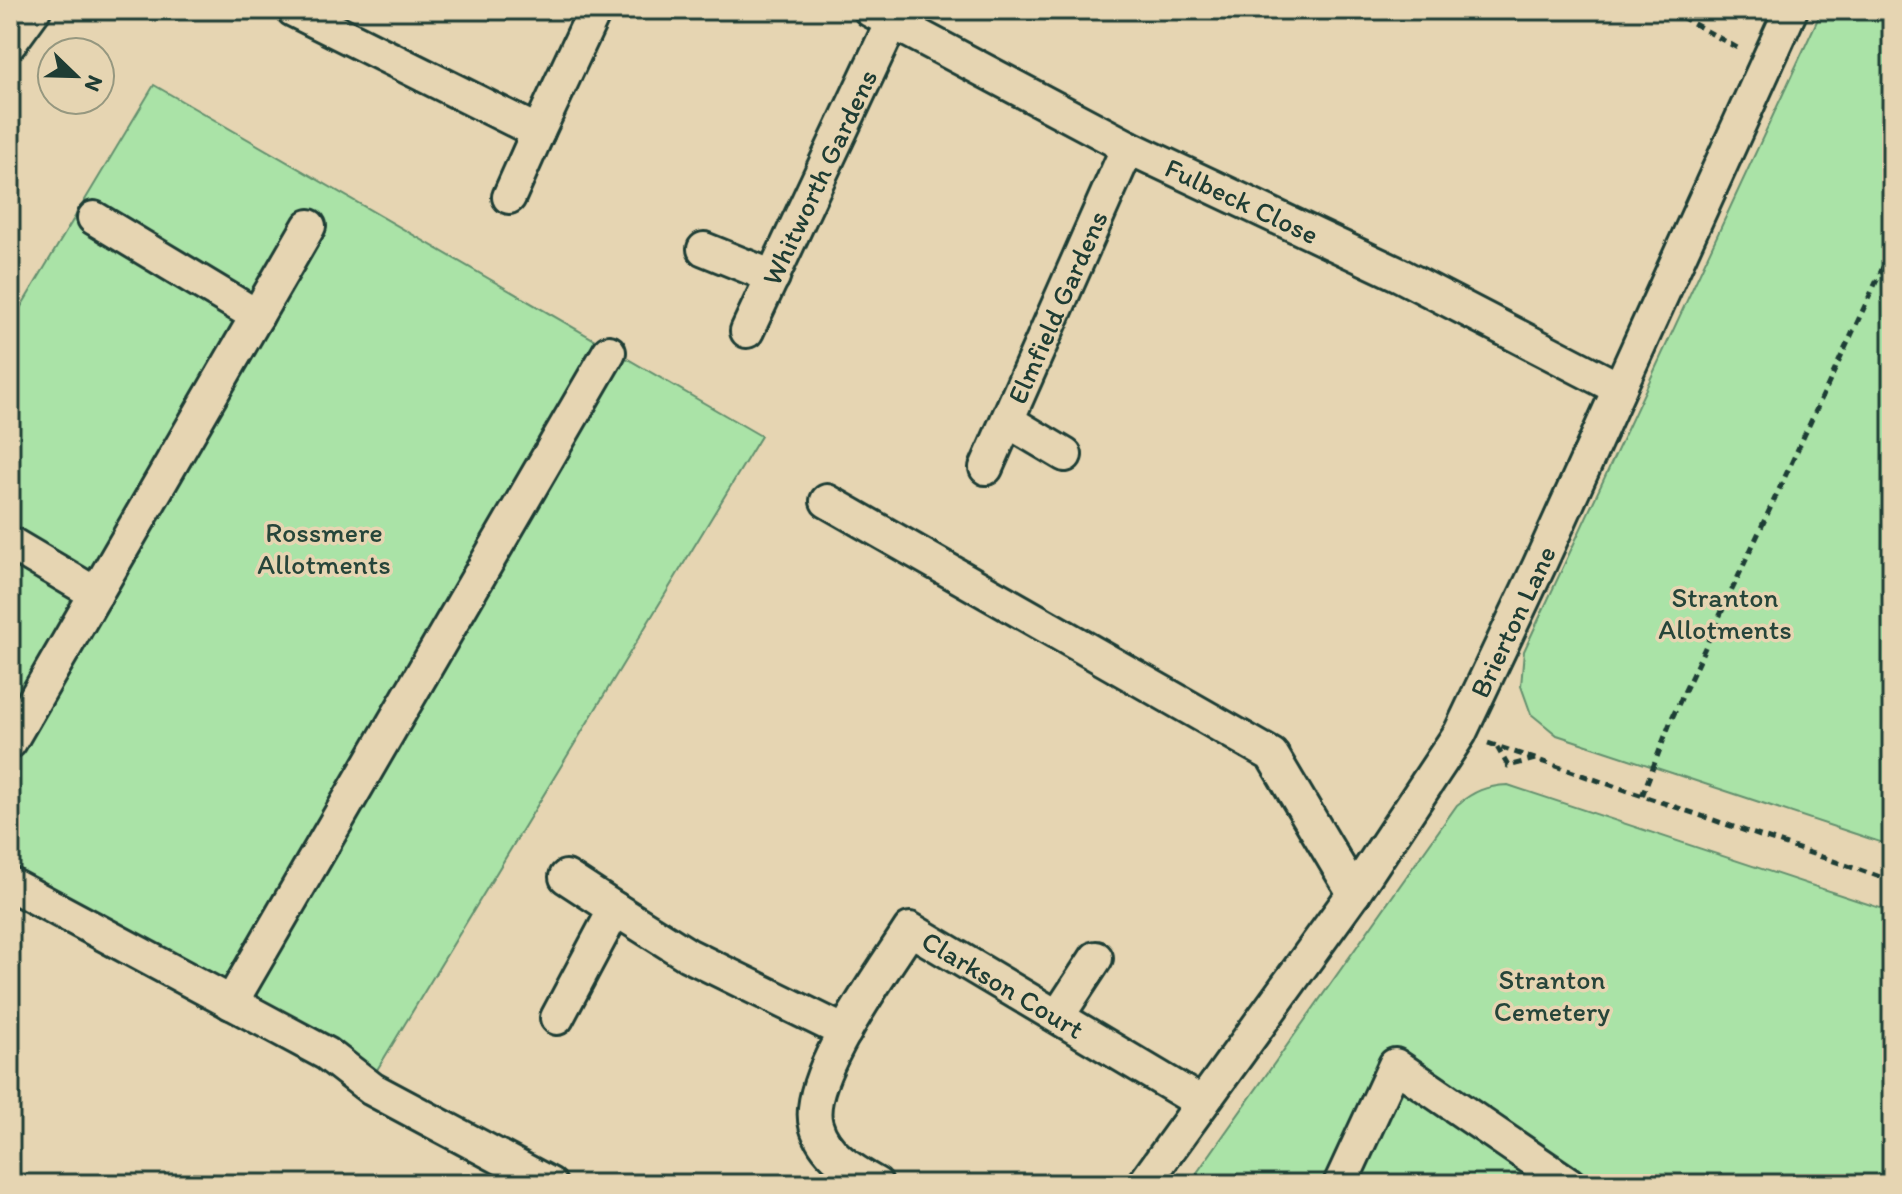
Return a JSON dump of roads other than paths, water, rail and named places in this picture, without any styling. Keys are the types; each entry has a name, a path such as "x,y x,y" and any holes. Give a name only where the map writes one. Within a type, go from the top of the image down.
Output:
{"street":[{"path":"10,43 34,10"},
{"path":"509,197 595,10"},
{"name":"Brierton Lane","path":"1144,1184 1354,893 1460,733 1791,10"},
{"path":"308,13 538,132"},
{"name":"Fulbeck Close","path":"881,16 1128,147 1400,275 1618,388"},
{"name":"Whitworth Gardens","path":"747,331 773,277 881,16"},
{"name":"Elmfield Gardens","path":"986,468 1128,147"},
{"path":"94,218 257,316"},
{"path":"10,742 309,226"},
{"path":"704,249 773,277"},
{"path":"231,1003 609,352"},
{"path":"1008,421 1065,455"},
{"path":"827,501 1272,755 1354,893"},
{"path":"10,543 96,594"},
{"path":"566,877 688,955 845,1032"},
{"path":"10,884 333,1058 372,1089 550,1184"},
{"path":"557,1018 615,909"},
{"name":"Clarkson Court","path":"876,1184 837,1158 816,1125 816,1094 845,1032 910,929 1202,1103"},
{"path":"1058,1016 1096,958"},
{"path":"1340,1184 1395,1065 1569,1184"}],"park label":[{"name":"Rossmere Allotments","path":"324,548"},
{"name":"Stranton Allotments","path":"1725,613"},
{"name":"Stranton Cemetery","path":"1552,995"}]}
